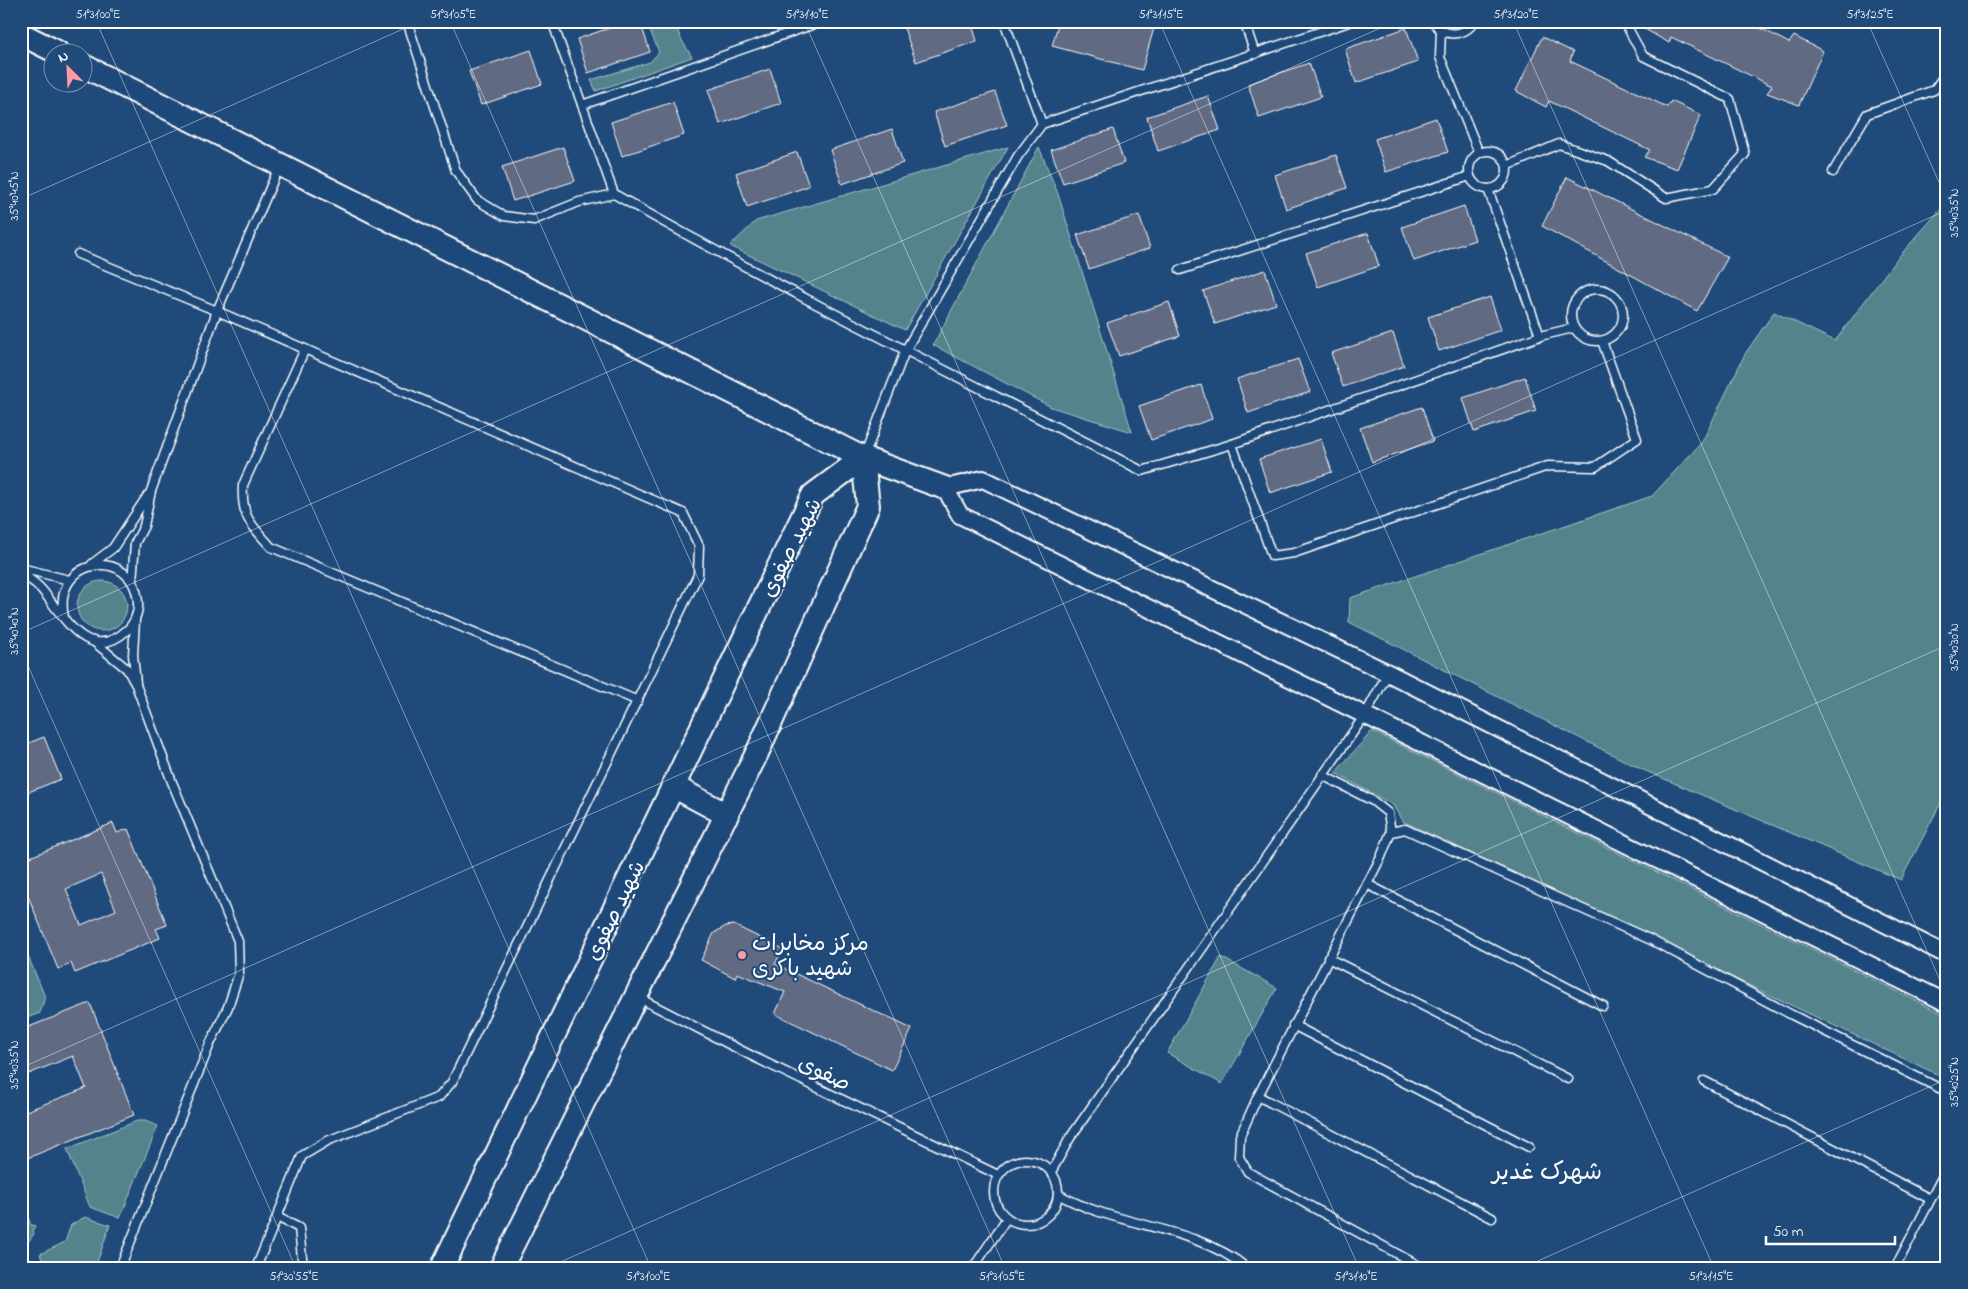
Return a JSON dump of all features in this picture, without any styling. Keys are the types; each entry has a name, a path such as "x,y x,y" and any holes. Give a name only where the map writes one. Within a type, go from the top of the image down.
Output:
{"street":[{"path":"21,34 42,44"},
{"path":"92,70 863,458 945,488 983,480 1388,673 1947,955"},
{"path":"501,1268 758,751 868,506 863,458"},
{"name":"شهید صفوی","path":"442,1268 813,495 863,458"},
{"path":"945,488 960,515 1947,1003"},
{"path":"674,786 726,815"}],"lane":[{"path":"407,21 456,171 477,200 504,216 534,220 579,202 614,194"},
{"path":"552,21 614,194 680,232 905,351 1142,471 1232,444 1540,336 1573,328"},
{"path":"582,105 823,21"},
{"path":"1004,21 1042,124"},
{"path":"1244,21 1255,54"},
{"path":"863,458 905,351 1018,156 1042,124 1352,21"},
{"path":"1433,21 1441,30 1456,34 1464,32 1475,21"},
{"path":"1507,166 1559,144 1608,161 1666,198 1714,189 1746,154 1730,99 1643,56 1624,21"},
{"path":"1441,30 1440,57 1479,153"},
{"path":"1832,172 1867,114 1934,90 1947,72"},
{"path":"1496,152 1505,160 1507,166 1508,172 1503,182 1488,189 1477,186 1470,176 1470,163 1479,153 1496,152"},
{"path":"132,582 135,543 144,526 151,491 217,311 280,165"},
{"path":"1180,270 1470,176"},
{"path":"1488,189 1540,336"},
{"path":"78,254 217,311 683,513 699,546 698,575 452,1082 439,1097 327,1141 302,1156 256,1268"},
{"path":"1588,290 1605,290 1618,300 1623,317 1617,332 1602,341 1585,339 1573,328 1570,317 1574,301 1588,290"},
{"path":"1232,444 1272,556 1294,554 1548,466 1595,467 1637,439 1602,341"},
{"path":"305,349 243,485 242,504 248,520 271,547 638,701"},
{"path":"64,618 61,605 63,592 69,580 114,548 151,491"},
{"path":"89,566 113,567 124,573 132,582 137,594 138,606 135,618 133,655 136,685"},
{"path":"21,568 69,580"},
{"path":"21,573 41,589 64,618 70,629 81,637 93,641 106,641 118,637 129,629 135,618"},
{"path":"93,641 127,669 136,685 172,782 238,941 239,973 228,1007 210,1044 120,1268"},
{"path":"1051,1172 1070,1138 1365,716 1388,673"},
{"path":"1322,775 1373,801 1388,814 1391,832 1367,884 1258,1096 1240,1136 1239,1156 1248,1172 1423,1268"},
{"path":"1391,832 1405,829 1651,940 1792,1015 1947,1092"},
{"path":"1367,884 1603,1006"},
{"path":"1328,958 1568,1080"},
{"name":"صفوی","path":"637,997 754,1057 998,1175"},
{"path":"1293,1025 1529,1147"},
{"path":"1704,1081 1930,1199"},
{"path":"1258,1096 1492,1218"},
{"path":"1024,1160 1039,1163 1051,1172 1058,1186 1058,1194 1051,1212 1035,1223 1016,1222 1007,1218 996,1203 995,1184 998,1175 1014,1162 1024,1160"},
{"path":"1895,1268 1947,1168"},
{"path":"1058,1194 1080,1206 1193,1237 1247,1268"},
{"path":"276,1218 299,1228 303,1268"},
{"path":"973,1268 1007,1218"}],"green space":[{"path":"566,21 608,21 567,30"},
{"path":"646,21 674,21 681,39 692,57 596,91 591,80 650,62 659,52"},
{"path":"1008,147 905,330 730,246 756,221"},
{"path":"1039,147 1058,194 1132,432 1051,407 933,345"},
{"path":"1947,202 1947,791 1901,880 1641,769 1349,622 1350,598 1652,496 1702,442 1745,354 1774,312 1835,341 1895,261"},
{"path":"97,581 107,581 120,588 127,601 127,611 120,624 107,631 97,631 88,627 81,620 77,611 77,601 81,592 88,585"},
{"path":"1372,731 1947,1016 1947,1079 1402,821 1393,805 1335,773"},
{"path":"21,939 45,997 40,1013 21,1020"},
{"path":"1221,957 1277,988 1222,1084 1167,1053"},
{"path":"137,1121 145,1121 158,1126 120,1218 90,1207 67,1149"},
{"path":"85,1217 110,1225 95,1268 45,1268 40,1254 65,1242 71,1225"},
{"path":"29,1219 30,1224 35,1226 34,1234 28,1242 21,1240 21,1220"}],"building":[{"path":"630,21 640,21 650,52 588,73 577,39"},
{"path":"925,21 971,21 977,41 916,62 904,28"},
{"path":"1059,21 1156,21 1142,70 1052,46"},
{"path":"1631,21 1747,21 1789,43 1794,36 1823,51 1799,105 1767,93 1772,86 1671,37 1669,43"},
{"path":"1406,28 1418,62 1356,83 1345,49"},
{"path":"1542,37 1573,52 1570,61 1667,107 1671,101 1701,115 1677,169 1644,157 1650,150 1549,101 1546,107 1516,91"},
{"path":"531,50 542,84 481,105 469,71"},
{"path":"1309,63 1321,97 1259,118 1248,84"},
{"path":"770,69 781,103 720,124 708,90"},
{"path":"995,92 1007,125 945,146 934,112"},
{"path":"1208,96 1220,130 1158,151 1147,117"},
{"path":"673,102 684,135 622,156 611,122"},
{"path":"1436,118 1448,152 1386,172 1375,139"},
{"path":"892,129 903,163 842,184 830,150"},
{"path":"1113,129 1124,163 1063,183 1051,150"},
{"path":"563,147 575,181 513,201 502,167"},
{"path":"797,152 809,186 747,207 736,173"},
{"path":"1336,155 1347,188 1286,209 1275,175"},
{"path":"1567,177 1728,257 1697,311 1542,226"},
{"path":"1464,206 1475,240 1414,261 1402,227"},
{"path":"1139,215 1150,248 1089,269 1077,235"},
{"path":"1368,233 1379,266 1318,287 1306,253"},
{"path":"1265,270 1276,304 1215,324 1203,291"},
{"path":"1490,297 1501,330 1439,351 1428,317"},
{"path":"1169,302 1180,336 1119,356 1107,323"},
{"path":"1393,333 1404,366 1343,387 1331,353"},
{"path":"1298,359 1310,392 1248,413 1237,379"},
{"path":"1525,377 1536,411 1474,432 1463,398"},
{"path":"1201,385 1212,419 1151,440 1139,406"},
{"path":"1422,407 1433,441 1372,462 1360,428"},
{"path":"1321,439 1332,472 1270,493 1259,459"},
{"path":"44,737 61,779 21,795 21,746"},
{"path":"113,823 117,833 128,829 167,925 156,929 160,938 75,973 71,963 58,969 21,879 21,874 28,872 23,860","holes":["101,874 116,910 81,925 66,889"]},
{"path":"734,925 783,949 775,964 912,1029 892,1070 775,1014 785,992 737,973 735,978 701,960 714,933 726,926"},
{"path":"90,1003 134,1115 25,1159 21,1149 21,1113 86,1088 73,1056 21,1077 21,1030"}],"place":[{"name":"مرکز مخابرات شهید باکری","path":"742,955"}],"district":[{"name":"شهرک غدیر","path":"1547,1171"}]}
